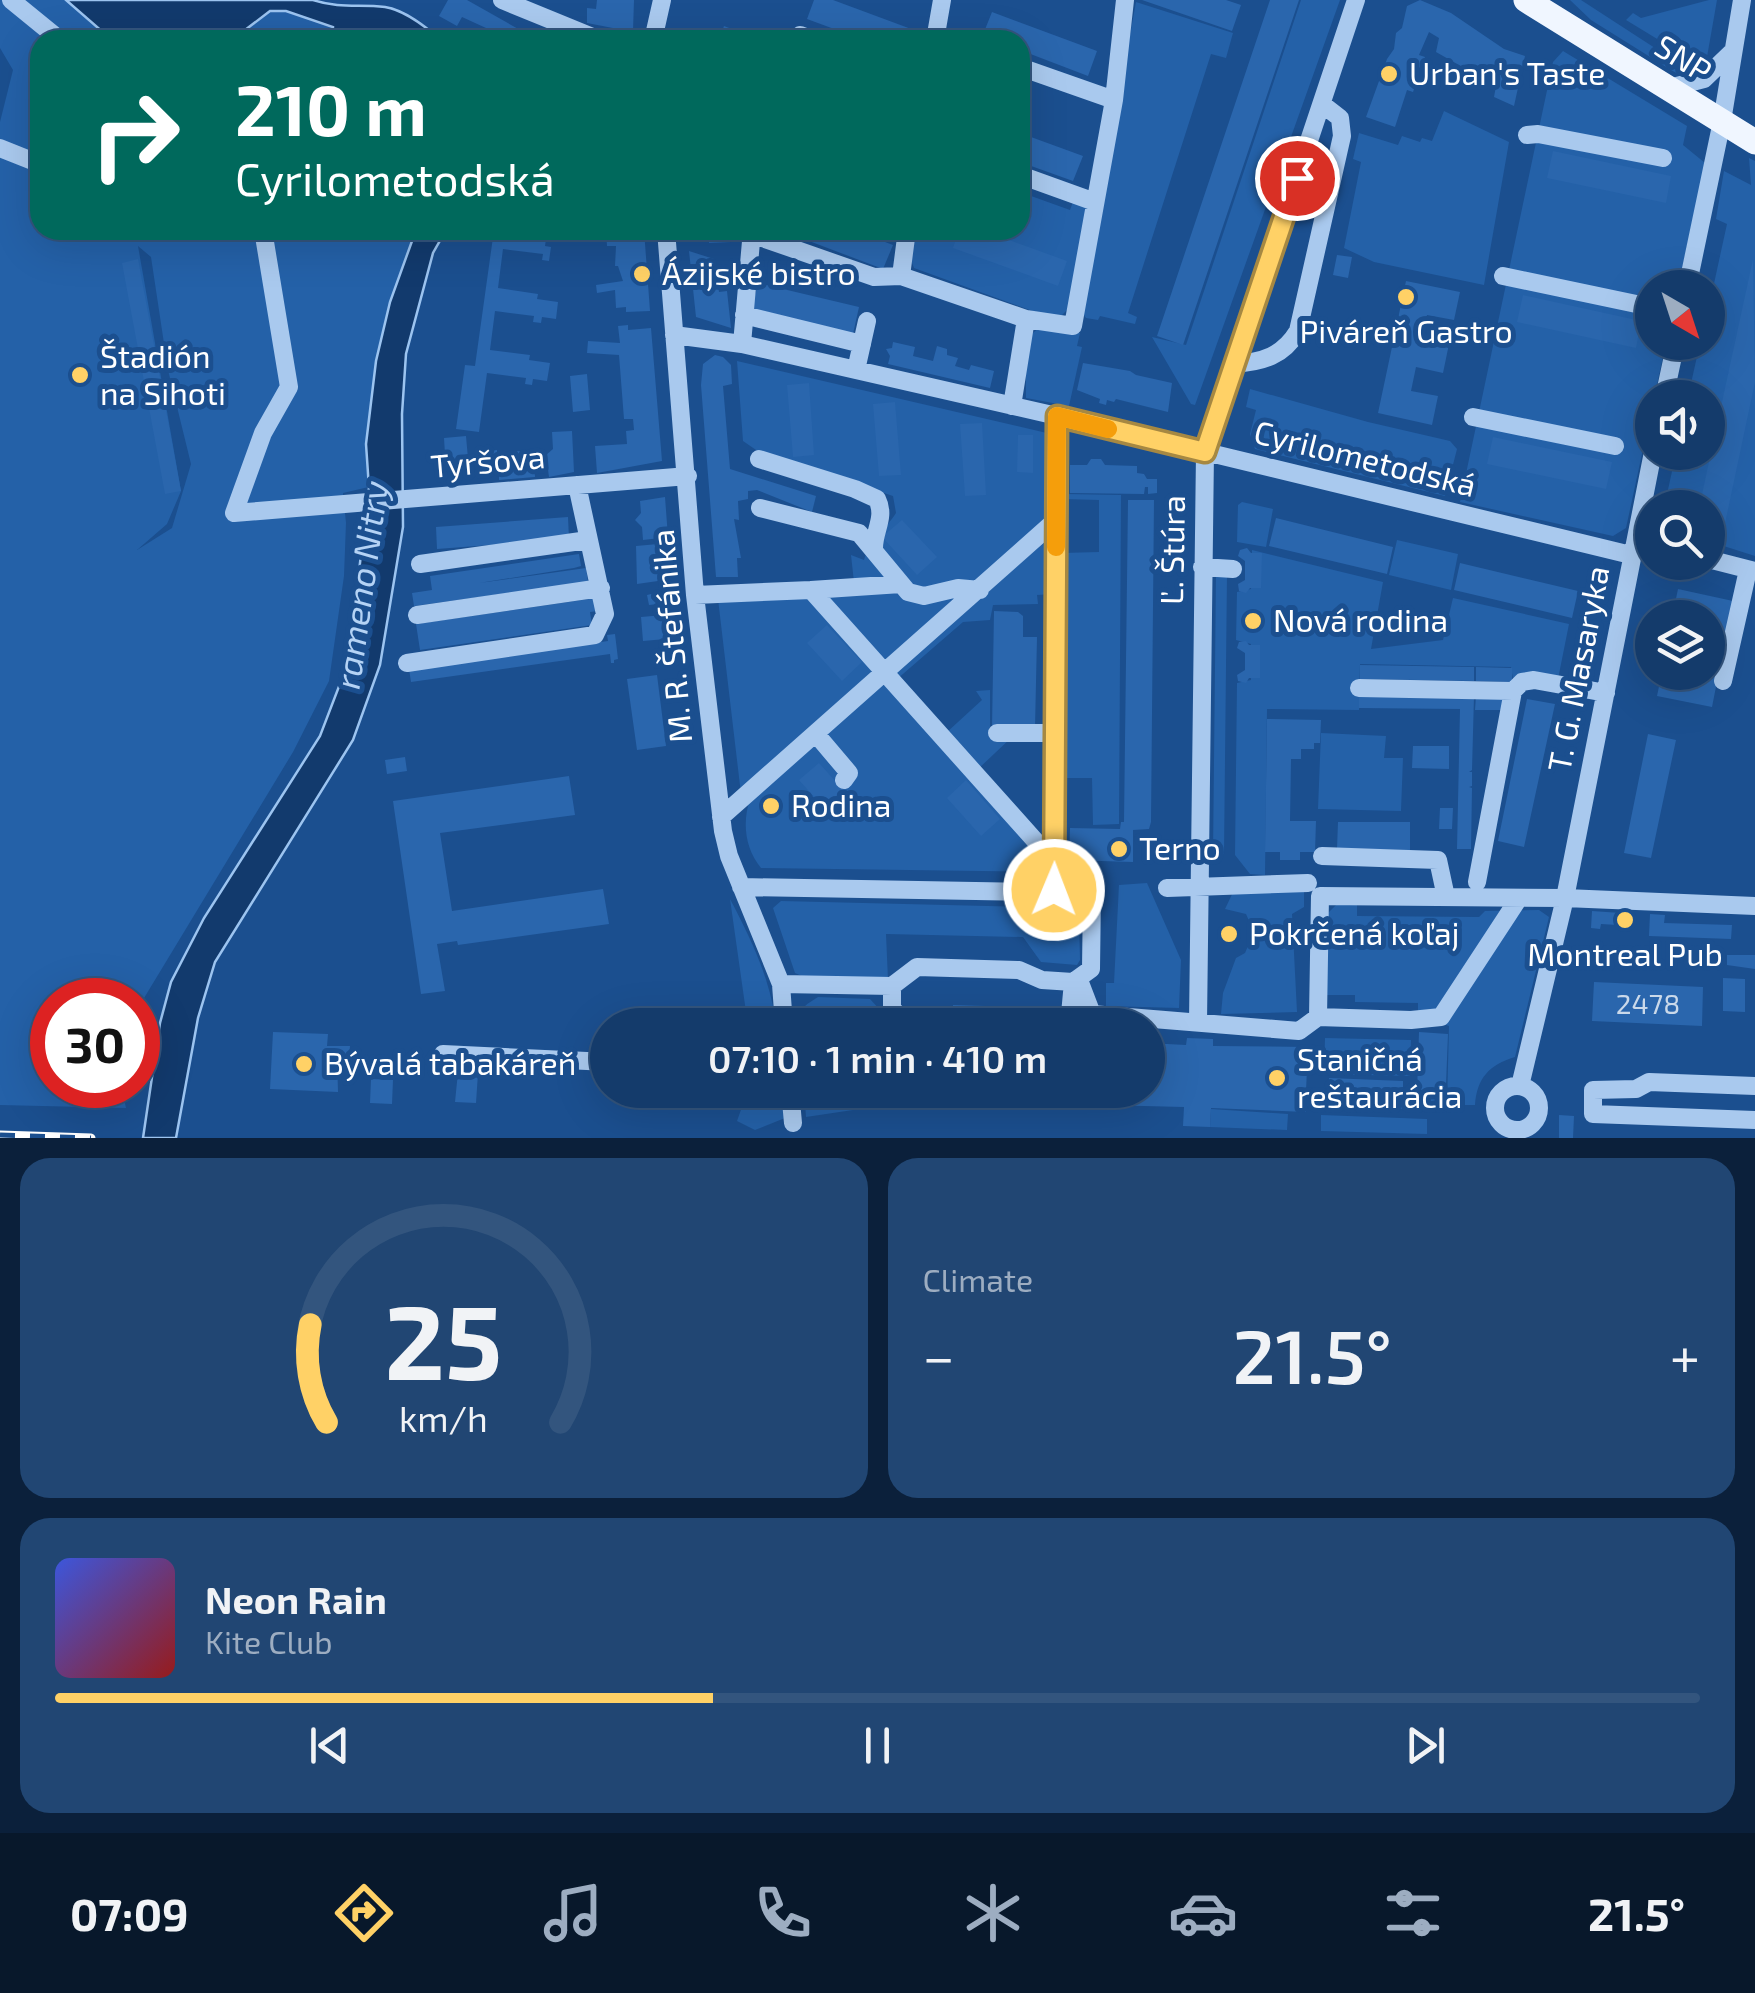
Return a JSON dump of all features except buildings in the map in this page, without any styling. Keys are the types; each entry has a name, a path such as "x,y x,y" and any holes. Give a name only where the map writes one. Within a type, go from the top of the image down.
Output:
{"main road":[{"name":"SNP","path":"1526,0 1755,142"}],"street":[{"path":"11,0 48,30"},
{"path":"502,0 576,30"},
{"path":"655,30 662,0"},
{"path":"939,30 942,0"},
{"path":"774,240 874,277 900,276 1026,318 1073,326 1114,100 1124,0"},
{"path":"1691,270 1742,0"},
{"name":"Ľ. Štúra","path":"1198,1023 1205,452 1322,104 1344,64 1366,1"},
{"path":"1669,88 1704,79 1731,53"},
{"path":"1030,71 1114,100"},
{"path":"1234,364 1271,358 1290,345 1298,331 1342,136 1340,118 1322,104"},
{"path":"1528,135 1663,158"},
{"path":"0,148 30,160"},
{"path":"1030,179 1095,202"},
{"name":"Tyršova","path":"265,240 289,387 263,432 234,513 688,476"},
{"name":"M. R. Štefánika","path":"667,240 695,595 721,817 728,856 781,984 783,1008"},
{"path":"742,344 751,240"},
{"path":"900,276 905,240"},
{"path":"1503,276 1635,305"},
{"path":"744,316 862,344"},
{"path":"1012,406 1026,318"},
{"path":"856,370 868,320"},
{"name":"Cyrilometodská","path":"674,335 742,344 1205,452 1635,545"},
{"path":"1054,890 1057,416"},
{"path":"1473,416 1615,446"},
{"path":"758,459 877,499 882,516 874,548"},
{"path":"408,662 595,635 605,614 577,485"},
{"path":"760,508 859,533 908,592 924,596 958,588 980,590"},
{"path":"721,817 1056,520"},
{"path":"420,564 588,540"},
{"path":"1725,563 1751,570 1725,673"},
{"path":"1202,567 1232,569"},
{"name":"T. G. Masaryka","path":"1520,1086 1565,898 1635,568"},
{"path":"695,595 901,584"},
{"path":"417,615 601,588"},
{"path":"811,590 1055,862"},
{"path":"1477,882 1513,691 1522,682 1534,680 1606,693"},
{"path":"1359,688 1513,691"},
{"path":"997,733 1056,733"},
{"path":"816,734 849,773 844,780"},
{"path":"1322,856 1438,860 1446,897"},
{"path":"1167,888 1308,882"},
{"path":"741,887 1054,890 1092,894 1092,970 1076,981 1042,980 1019,970 916,967 892,986 781,984"},
{"path":"1318,1017 1320,896 1565,898 1755,906"},
{"path":"1076,981 1092,1014 1299,1031 1318,1017 1441,1017 1519,898"},
{"path":"1072,1008 1076,981"},
{"path":"892,986 892,1008"},
{"path":"443,1054 590,1061"},
{"path":"1755,1086 1649,1082 1636,1090 1593,1090 1593,1114 1755,1120"},
{"path":"792,1108 793,1123"}],"shaded area":[{"path":"0,0 259,0 348,30 30,30 30,240 422,240 397,339 390,482 343,493 344,576 329,681 293,752 156,978 30,978 30,1106 0,1105 0,122 13,70 0,48","holes":["138,246 151,257 168,370 191,464 172,528 137,550 167,524 181,491"]},
{"path":"1301,0 1340,0 1195,405 1191,404 1152,337 1186,345"},
{"path":"1570,0 1581,0 1695,74 1682,76 1671,70 1591,20"},
{"path":"1717,0 1707,57 1700,65 1626,20 1633,13 1641,18"},
{"path":"1136,2 1233,33 1226,58 1211,54 1128,313 1137,317 1135,324 1100,316 1098,320 1086,318 1080,310"},
{"path":"1563,51 1687,126 1683,145 1705,163 1682,270 1635,270 1635,360 1662,360 1658,380 1635,380 1635,470 1639,470 1626,528 1613,536 1460,502 1553,62"},
{"path":"1444,111 1509,142 1484,285 1374,262 1344,248 1361,162 1353,159 1359,133 1398,145 1402,136 1432,141"},
{"path":"1749,158 1755,161 1755,556 1725,546 1725,490 1668,490 1672,470 1725,470 1725,380 1692,380 1696,360 1725,360 1725,270 1717,270 1727,224 1716,219 1724,171 1751,185"},
{"path":"1030,196 1070,210 1074,199 1090,206 1070,307 1061,316 1049,317 914,268 909,255 912,240 1030,240"},
{"path":"1038,329 1080,333 1077,346 1082,347 1069,406 1026,398 1026,338"},
{"path":"737,361 1051,434 1052,517 892,661 880,661 825,600 829,593 855,591 851,555 864,560 896,513 893,496 759,452 743,441"},
{"path":"1250,389 1450,441 1457,449 1445,496 1255,449 1250,434 1256,410 1246,407"},
{"path":"1066,494 1121,495 1119,824 1093,825 1092,778 1061,778 1062,553 1099,552 1099,500 1063,499"},
{"path":"1242,502 1273,509 1266,547 1237,542 1238,505"},
{"path":"1052,536 1052,594 1037,595 1038,604 993,605 990,620 963,622 896,680 894,670"},
{"path":"1397,540 1458,554 1451,590 1389,575"},
{"path":"1252,550 1383,582 1371,649 1443,640 1453,598 1569,624 1558,679 1513,679 1511,667 1360,664 1359,710 1267,709 1265,875 1250,874 1235,855 1237,683 1251,680 1251,644 1236,640 1237,592 1251,589"},
{"path":"1216,574 1227,574 1224,854 1213,854"},
{"path":"799,594 814,599 875,668 873,678 741,794 718,599"},
{"path":"881,685 891,686 1048,861 1049,872 761,868 746,835 750,799"},
{"path":"990,690 990,736 1012,737 977,770 946,733 982,700 976,691"},
{"path":"1321,733 1386,736 1384,758 1403,758 1401,811 1318,809"},
{"path":"1147,883 1181,960 1179,1008 1106,1006 1106,983 1114,983 1119,885"},
{"path":"1236,886 1304,886 1304,907 1292,914 1297,1012 1221,1014 1223,993 1236,958 1245,953 1254,932 1246,914 1225,909"},
{"path":"730,899 765,976 773,1008 745,1008"},
{"path":"781,901 1071,908 1079,920 1080,960 1077,965 1041,962 1023,937 886,934 888,980 811,980 795,973 773,908"},
{"path":"1339,902 1357,903 1357,916 1479,917 1485,911 1539,910 1549,917 1515,1057 1486,1074 1478,1087 1475,1105 1447,1105 1449,1026 1418,1015 1418,1003 1355,1002 1355,995 1326,995 1328,913"},
{"path":"818,997 870,999 878,1008 803,1008"},
{"path":"1325,1038 1411,1040 1410,1076 1324,1074"},
{"path":"742,1108 784,1108 785,1118 755,1130 737,1121"},
{"path":"805,1108 866,1108 806,1117"},
{"path":"1211,1109 1288,1114 1287,1130 1210,1127"},
{"path":"1321,1115 1427,1119 1427,1134 1321,1131"}],"water":[{"path":"66,0 313,0 393,9 428,30 333,30 286,11 270,11 245,30 100,30"},
{"name":"rameno Nitry","path":"412,240 440,240 433,253 406,354 403,527 380,665 353,740 215,962 198,1018 176,1138 143,1138 147,1108 160,1108 160,1023 171,982 204,918 320,736 348,663 369,488 366,444 376,361 390,302"}],"railway":[{"path":"0,1135 91,1138"}],"slow traffic":[{"path":"1056,547 1057,416 1108,429"}],"place":[{"name":"Urban's Taste","path":"1389,74"},
{"name":"Ázijské bistro","path":"642,274"},
{"name":"Piváreň Gastro","path":"1406,297"},
{"name":"Štadión na Sihoti","path":"80,375"},
{"name":"Nová rodina","path":"1253,621"},
{"name":"Rodina","path":"771,806"},
{"name":"Terno","path":"1119,849"},
{"name":"Montreal Pub","path":"1625,920"},
{"name":"Pokrčená koľaj","path":"1229,934"},
{"name":"Bývalá tabakáreň","path":"304,1064"},
{"name":"Staničná reštaurácia","path":"1277,1078"}],"route":[{"path":"1054,890 1057,416 1205,452 1297,178"}]}
